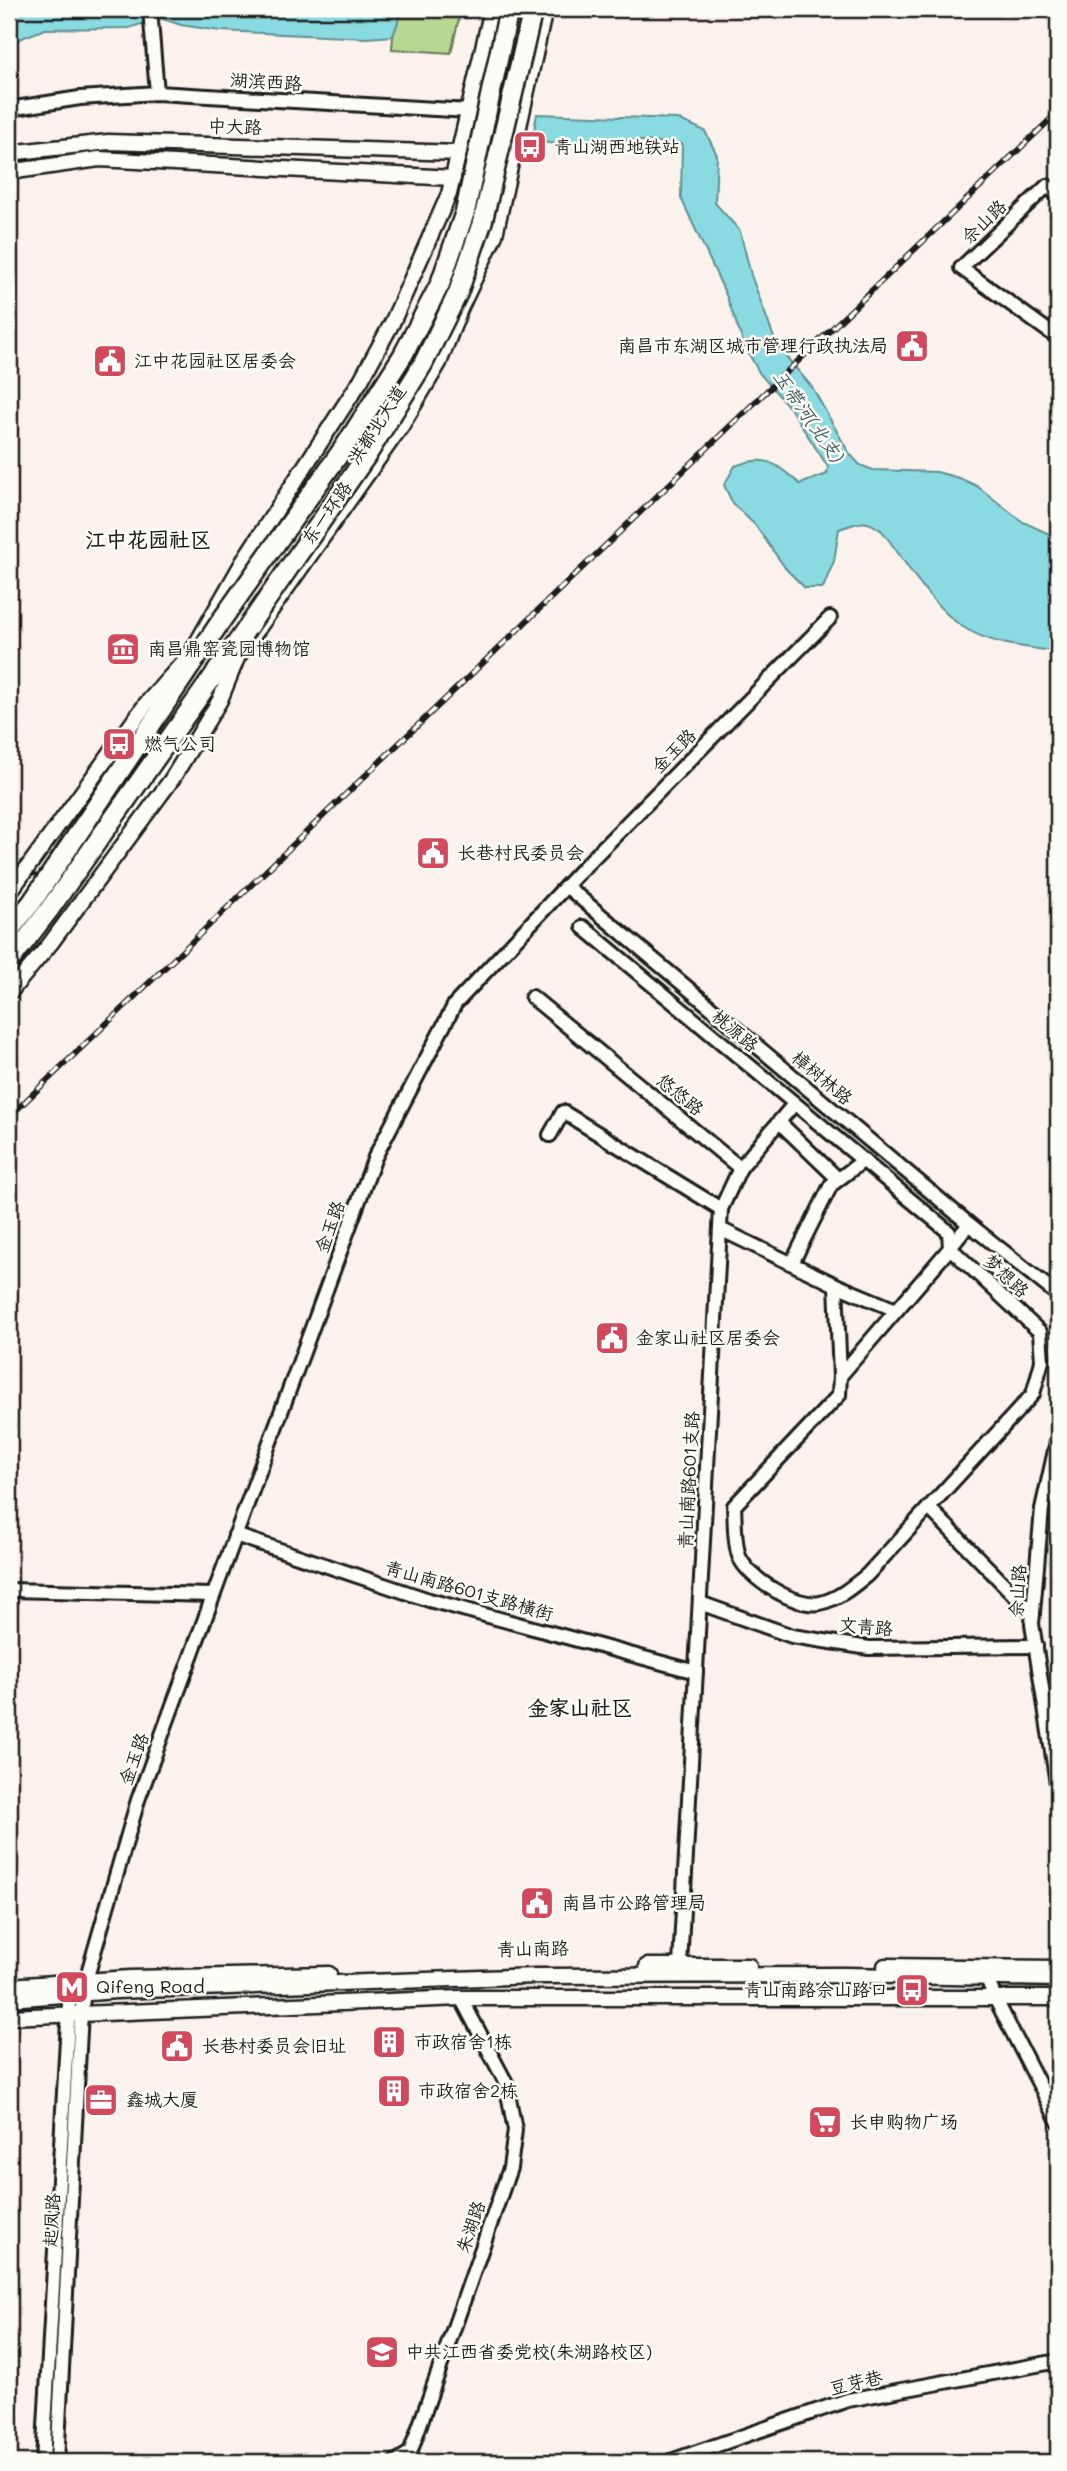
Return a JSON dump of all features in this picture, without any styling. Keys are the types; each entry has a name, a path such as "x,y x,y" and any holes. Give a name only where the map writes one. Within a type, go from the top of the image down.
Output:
{"highway":[{"name":"东一环路","path":"9,931 32,902 223,618 345,446 403,355 440,284 465,212 509,9"},
{"name":"东一环路","path":"9,962 57,899 367,455 423,364 458,293 483,220 533,9"}],"main road":[{"path":"9,917 37,882 183,667 247,555 361,380 392,323 449,194 492,9"},
{"name":"洪都北大道","path":"9,981 53,926 198,712 402,425 439,363 460,309 495,235 545,9"},
{"name":"中大路","path":"9,153 108,142 460,153"},
{"path":"9,172 99,159 453,178"},
{"path":"9,893 146,704 223,618"},
{"path":"9,993 50,944 172,779 220,700 250,624"},
{"name":"青山南路","path":"9,2017 76,1997 680,1965 989,1982 1058,1998"},
{"name":"青山南路","path":"9,1986 76,1997 461,1998 989,1982 1058,1968"},
{"path":"9,2001 537,1976 846,1975 1058,1986"},
{"path":"989,1982 1058,1979"}],"street":[{"path":"150,9 157,93"},
{"name":"湖滨西路","path":"9,108 80,98 157,93 522,116"},
{"name":"佘山路","path":"1058,195 1047,186 961,268 1058,338"},
{"name":"金玉路","path":"76,1997 138,1800 374,1157 455,1004 566,886 830,618"},
{"name":"樟树林路","path":"566,886 970,1224 1058,1294"},
{"name":"桃源路","path":"583,927 949,1231 950,1248"},
{"name":"悠悠路","path":"532,997 740,1168"},
{"path":"550,1135 563,1112 721,1209 740,1168 794,1104"},
{"path":"779,1122 838,1179"},
{"path":"792,1263 831,1185 863,1160"},
{"name":"青山南路601支路","path":"680,1965 721,1209"},
{"path":"950,1248 970,1224"},
{"path":"720,1229 836,1285 897,1310"},
{"name":"梦想路","path":"950,1248 1040,1332 1042,1362 1033,1394 867,1575 842,1594 818,1604 794,1599 762,1584 739,1557 734,1506 839,1395 840,1376 950,1248"},
{"path":"836,1285 840,1376"},
{"name":"佘山路","path":"1058,1437 1042,1509 1032,1624 1058,1790"},
{"path":"929,1507 1033,1614"},
{"name":"青山南路601支路横街","path":"235,1535 429,1600 696,1672"},
{"path":"9,1590 214,1595"},
{"name":"文青路","path":"700,1603 792,1636 869,1648 1035,1646"},
{"path":"989,1982 1058,2121"},
{"name":"起凤路","path":"43,2462 76,1997"},
{"name":"起凤路","path":"57,2462 76,1997"},
{"name":"朱湖路","path":"396,2462 412,2458 510,2168 515,2130 506,2083 461,1998"},
{"name":"豆芽巷","path":"668,2462 848,2400 1058,2361"}],"green space":[{"path":"402,9 461,9 451,53 392,49 393,36"}],"water":[{"path":"9,9 402,9 393,36 366,38 220,31 181,25 160,18 129,28 45,29 9,43"},
{"name":"玉带河(北支)","path":"537,114 678,119 705,131 717,155 715,203 740,231 751,275 777,346 812,387 849,453 860,465 873,470 937,472 959,478 977,486 1023,522 1058,538 1058,652 997,642 963,627 940,607 882,531 870,524 861,522 839,529 834,561 823,588 805,588 786,569 755,525 733,504 724,485 735,466 746,462 770,463 800,484 827,474 828,467 790,408 760,374 745,347 726,295 681,198 682,144 614,139 557,144 532,141"}],"railway":[{"path":"9,1117 1058,112"}],"place":[{"name":"青山湖西地铁站","path":"530,147"},
{"name":"南昌市东湖区城市管理行政执法局","path":"912,346"},
{"name":"江中花园社区居委会","path":"110,361"},
{"name":"南昌鼎窑瓷园博物馆","path":"123,649"},
{"name":"燃气公司","path":"119,744"},
{"name":"长巷村民委员会","path":"433,853"},
{"name":"金家山社区居委会","path":"612,1338"},
{"name":"南昌市公路管理局","path":"537,1903"},
{"name":"Qifeng Road","path":"72,1987"},
{"name":"青山南路佘山路口","path":"912,1990"},
{"name":"市政宿舍1栋","path":"389,2042"},
{"name":"长巷村委员会旧址","path":"177,2046"},
{"name":"市政宿舍2栋","path":"394,2091"},
{"name":"鑫城大厦","path":"101,2100"},
{"name":"长申购物广场","path":"825,2122"},
{"name":"中共江西省委党校(朱湖路校区)","path":"382,2352"}],"district":[{"name":"江中花园社区","path":"148,540"},
{"name":"金家山社区","path":"580,1708"}]}
